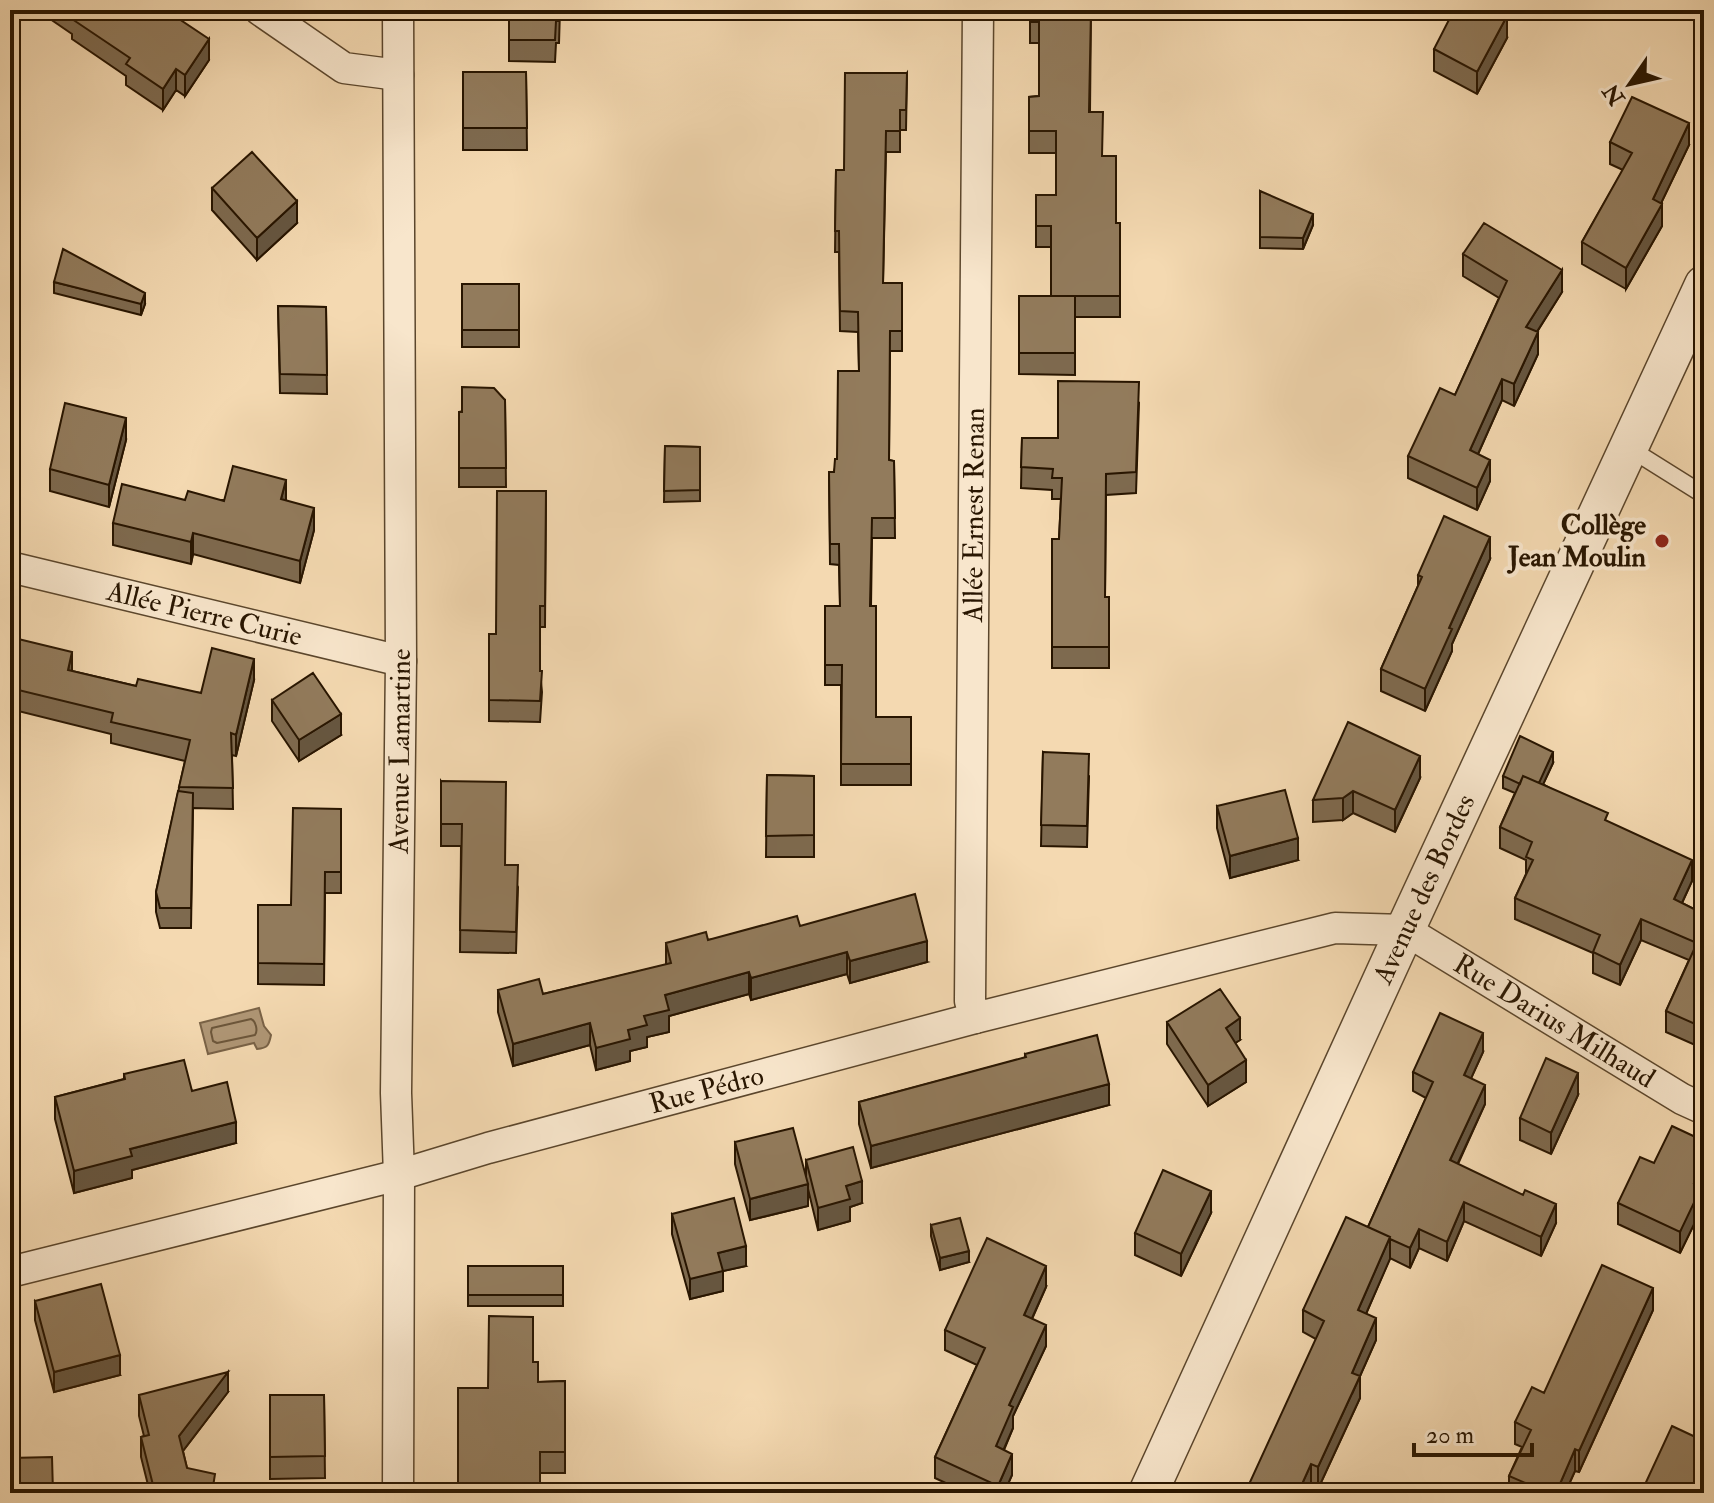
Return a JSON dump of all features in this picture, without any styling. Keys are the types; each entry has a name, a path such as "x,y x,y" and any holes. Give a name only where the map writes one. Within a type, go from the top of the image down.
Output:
{"street":[{"path":"260,10 344,68 398,75"},
{"name":"Avenue Lamartine","path":"398,10 401,661 396,1093 399,1175 398,1493"},
{"name":"Allée Ernest Renan","path":"975,1018 970,992 978,10"},
{"name":"Avenue des Bordes","path":"1148,1493 1704,285"},
{"name":"Allée Pierre Curie","path":"10,567 401,661"},
{"name":"Rue Pédro","path":"10,1272 399,1175 503,1144 975,1018 1335,928 1405,930"},
{"name":"Rue Darius Milhaud","path":"1405,930 1682,1099 1704,1109"}],"lane":[{"path":"1629,448 1704,495"}],"water":[{"path":"259,1008 264,1026 271,1035 264,1048 257,1049 254,1043 208,1054 200,1023"}],"building":[{"path":"68,10 153,10 160,15 163,11 209,39 185,75 176,69 163,89 126,64 130,58 72,19 74,15"},
{"path":"509,10 560,10 555,40 509,40"},
{"path":"1030,10 1091,10 1089,112 1103,112 1102,156 1116,156 1120,296 1051,296 1051,226 1036,226 1036,195 1056,195 1056,131 1029,131 1029,97 1039,96 1039,22 1030,22"},
{"path":"1454,10 1494,10 1507,16 1477,72 1434,49"},
{"path":"463,72 526,72 527,128 463,128"},
{"path":"845,73 907,73 906,110 900,110 900,131 886,131 883,283 902,283 902,331 890,331 889,460 894,461 895,518 872,518 870,606 876,606 876,717 911,717 911,764 841,764 842,665 825,665 825,606 840,606 839,544 830,544 829,472 834,472 837,459 838,371 859,371 858,312 840,311 839,231 835,231 836,170 844,170"},
{"path":"1632,97 1689,123 1653,199 1662,204 1626,268 1582,242 1632,153 1610,142"},
{"path":"252,152 297,201 257,238 212,188"},
{"path":"1260,191 1313,214 1303,238 1260,237"},
{"path":"1484,223 1562,270 1526,327 1538,332 1514,384 1502,379 1470,450 1490,460 1477,488 1408,456 1440,388 1455,395 1507,281 1463,254"},
{"path":"63,249 145,293 141,304 54,282"},
{"path":"462,284 519,284 519,330 462,330"},
{"path":"1019,296 1075,296 1075,353 1019,353"},
{"path":"278,306 326,307 327,375 280,374"},
{"path":"1058,381 1139,382 1136,472 1106,474 1105,597 1109,597 1109,647 1052,647 1052,539 1059,539 1062,478 1052,478 1053,469 1021,467 1022,438 1058,438"},
{"path":"462,387 494,388 505,400 506,468 459,468"},
{"path":"65,403 126,418 109,485 50,469"},
{"path":"665,446 700,447 700,490 664,491"},
{"path":"233,466 286,480 281,499 314,508 300,561 193,533 191,542 113,523 122,484 185,500 188,491 224,501"},
{"path":"497,491 546,491 545,606 540,606 540,701 489,700 489,634 496,634"},
{"path":"1444,516 1490,537 1425,689 1381,669 1422,577 1418,575"},
{"path":"10,637 72,652 68,670 136,686 138,679 201,693 212,648 254,659 236,735 231,733 233,788 179,787 190,740 111,722 113,713 10,688"},
{"path":"313,673 341,714 299,740 272,700"},
{"path":"1348,722 1420,756 1395,810 1353,791 1343,798 1313,800"},
{"path":"1520,736 1553,752 1539,783 1523,776 1520,784 1503,776"},
{"path":"1043,752 1089,754 1087,826 1041,825"},
{"path":"767,775 814,776 814,835 766,836"},
{"path":"1523,776 1608,813 1605,820 1692,860 1674,899 1704,914 1704,1028 1666,1011 1697,943 1641,919 1620,965 1593,952 1600,935 1515,898 1533,860 1526,857 1532,842 1500,827"},
{"path":"441,781 506,782 505,865 518,865 516,932 460,930 462,824 441,824"},
{"path":"1285,790 1298,838 1230,856 1217,806"},
{"path":"178,791 193,793 191,908 160,908 156,892"},
{"path":"293,808 341,809 341,872 325,872 324,964 258,963 258,905 291,905"},
{"path":"915,894 927,941 850,961 847,952 751,978 749,972 665,995 669,1010 644,1016 647,1025 628,1030 630,1039 596,1048 590,1023 513,1044 498,990 539,979 543,994 671,963 666,943 706,932 708,940 797,916 800,926"},
{"path":"1220,989 1240,1018 1226,1028 1246,1060 1208,1085 1167,1022"},
{"path":"1440,1013 1483,1033 1464,1075 1485,1085 1450,1160 1523,1195 1525,1190 1556,1204 1541,1237 1464,1202 1447,1242 1419,1229 1410,1248 1368,1227 1433,1082 1413,1072"},
{"path":"1097,1035 1109,1084 871,1146 859,1102"},
{"path":"1546,1058 1578,1073 1551,1133 1520,1118"},
{"path":"184,1060 192,1091 227,1082 236,1122 130,1149 132,1156 74,1171 55,1097 125,1079 124,1074"},
{"path":"1672,1126 1704,1141 1704,1162 1694,1183 1702,1186 1680,1232 1618,1203 1640,1157 1654,1163"},
{"path":"793,1128 808,1184 750,1199 735,1142"},
{"path":"853,1147 862,1181 846,1186 850,1199 818,1208 806,1160"},
{"path":"1163,1170 1211,1191 1181,1254 1135,1233"},
{"path":"734,1198 746,1246 718,1253 723,1271 690,1279 672,1214"},
{"path":"1346,1217 1390,1237 1358,1310 1376,1318 1352,1373 1360,1376 1318,1467 1311,1464 1298,1493 1245,1493 1324,1321 1303,1310"},
{"path":"960,1218 969,1251 940,1258 931,1225"},
{"path":"987,1238 1046,1266 1024,1315 1046,1325 1009,1405 1013,1407 996,1446 1012,1454 998,1486 935,1457 985,1348 945,1330"},
{"path":"1602,1265 1653,1288 1579,1451 1575,1449 1556,1493 1549,1493 1509,1476 1531,1430 1515,1422 1532,1387 1544,1393"},
{"path":"468,1266 563,1266 563,1295 468,1295"},
{"path":"101,1284 120,1355 54,1372 35,1301"},
{"path":"489,1316 533,1317 533,1362 538,1362 538,1382 565,1381 565,1452 540,1452 540,1493 458,1493 458,1388 488,1388"},
{"path":"228,1372 179,1436 187,1468 215,1474 212,1493 155,1493 141,1437 149,1435 139,1395"},
{"path":"270,1395 324,1395 325,1456 270,1457"},
{"path":"1672,1426 1704,1441 1704,1483 1699,1493 1641,1493"},
{"path":"52,1457 53,1493 10,1493 10,1458"}],"place":[{"name":"Collège Jean Moulin","path":"1662,541"}]}
